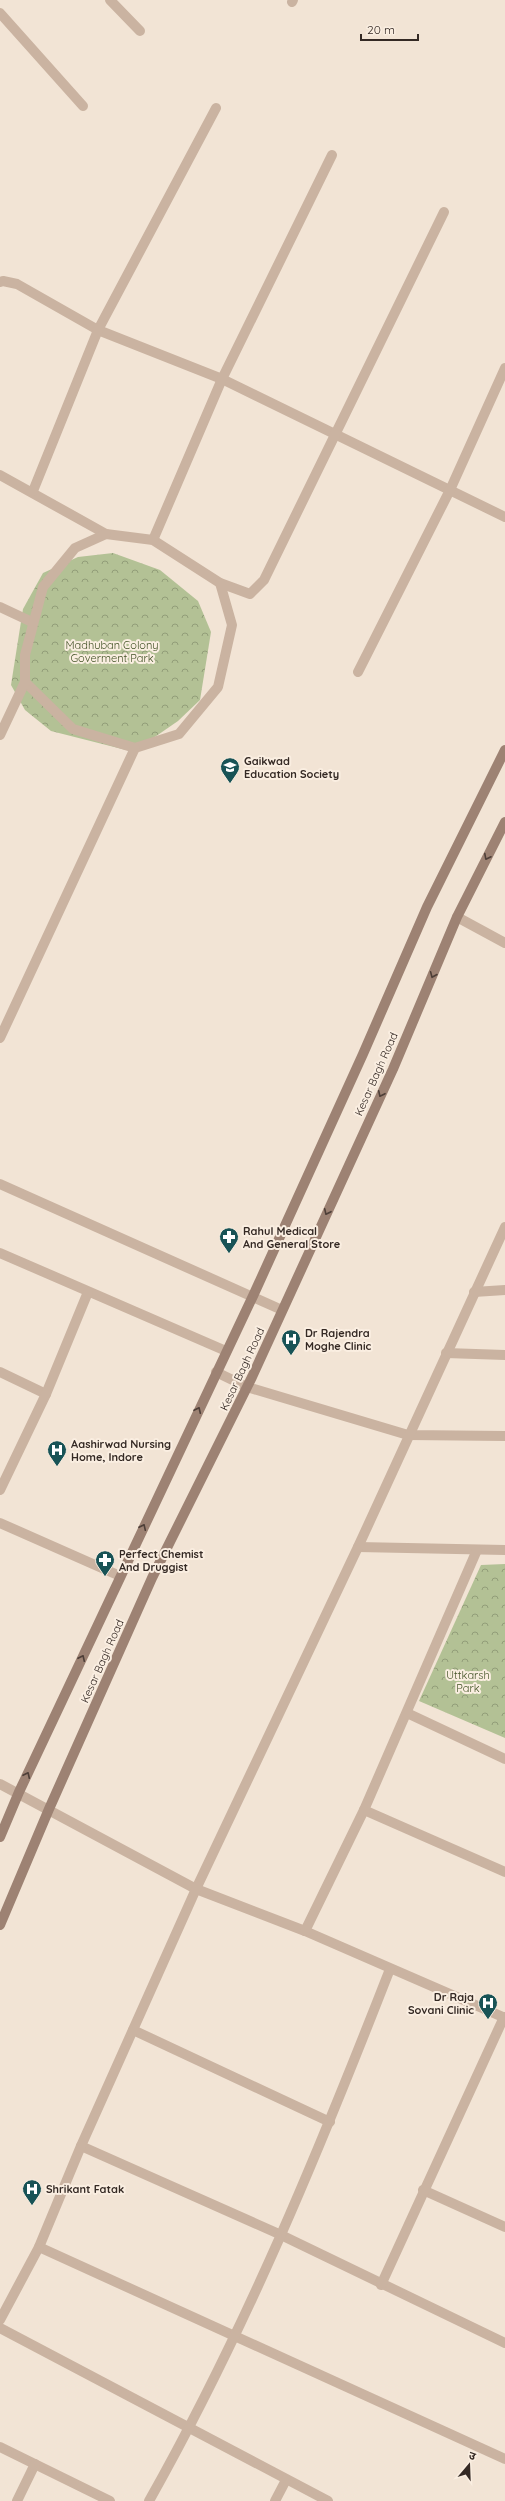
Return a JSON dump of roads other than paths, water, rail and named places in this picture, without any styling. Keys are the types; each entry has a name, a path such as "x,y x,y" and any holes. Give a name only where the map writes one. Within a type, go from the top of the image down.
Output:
{"main road":[{"name":"Kesar Bagh Road","path":"0,1837 19,1792 120,1576 253,1296 360,1061 427,907 505,750"},
{"name":"Kesar Bagh Road","path":"0,1925 48,1809 152,1578 247,1387 392,1069 457,917 505,822"}],"street":[{"path":"110,0 140,31"},
{"path":"0,13 83,106"},
{"path":"34,492 98,330 216,108"},
{"path":"153,540 222,379 332,155"},
{"path":"0,475 34,492 106,534 153,540 220,584 250,594 264,580 444,212"},
{"path":"0,282 3,280 17,284 98,330 222,379 505,518"},
{"path":"358,672 450,490 505,368"},
{"path":"0,735 25,682 25,655 32,622 42,587 75,548 106,534"},
{"path":"25,682 74,728 135,748 179,734 218,687 232,625 220,584"},
{"path":"0,607 32,622"},
{"path":"0,1038 135,748"},
{"path":"457,917 505,943"},
{"path":"0,1184 282,1310"},
{"path":"0,2320 39,2246 81,2146 196,1888 358,1547 408,1435 505,1227"},
{"path":"0,1253 226,1351"},
{"path":"474,1292 505,1290"},
{"path":"0,1490 46,1394 88,1292"},
{"path":"446,1353 505,1356"},
{"path":"0,1372 46,1394"},
{"path":"216,1372 247,1387 408,1435 505,1436"},
{"path":"0,1522 120,1576"},
{"path":"358,1547 505,1550"},
{"path":"305,1931 364,1810 476,1550"},
{"path":"407,1713 505,1759"},
{"path":"0,1784 19,1792 196,1888 305,1931 505,2018 423,2190 381,2285"},
{"path":"364,1810 505,1872"},
{"path":"149,2501 190,2428 235,2338 330,2122 390,1969"},
{"path":"133,2030 330,2122"},
{"path":"81,2146 280,2234 381,2285 505,2343"},
{"path":"423,2190 505,2226"},
{"path":"39,2246 235,2338 505,2459"},
{"path":"0,2328 328,2501"},
{"path":"0,2447 110,2501"},
{"path":"17,2501 35,2464"},
{"path":"275,2501 286,2480"}],"place":[{"name":"Gaikwad Education Society","path":"230,784"},
{"name":"Rahul Medical And General Store","path":"229,1254"},
{"name":"Dr Rajendra Moghe Clinic","path":"291,1356"},
{"name":"Aashirwad Nursing Home, Indore","path":"57,1467"},
{"name":"Perfect Chemist And Druggist","path":"105,1577"},
{"name":"Dr Raja Sovani Clinic","path":"488,2020"},
{"name":"Shrikant Fatak","path":"32,2206"}],"park label":[{"name":"Madhuban Colony Goverment Park","path":"112,651"},
{"name":"Uttkarsh Park","path":"468,1681"}]}
